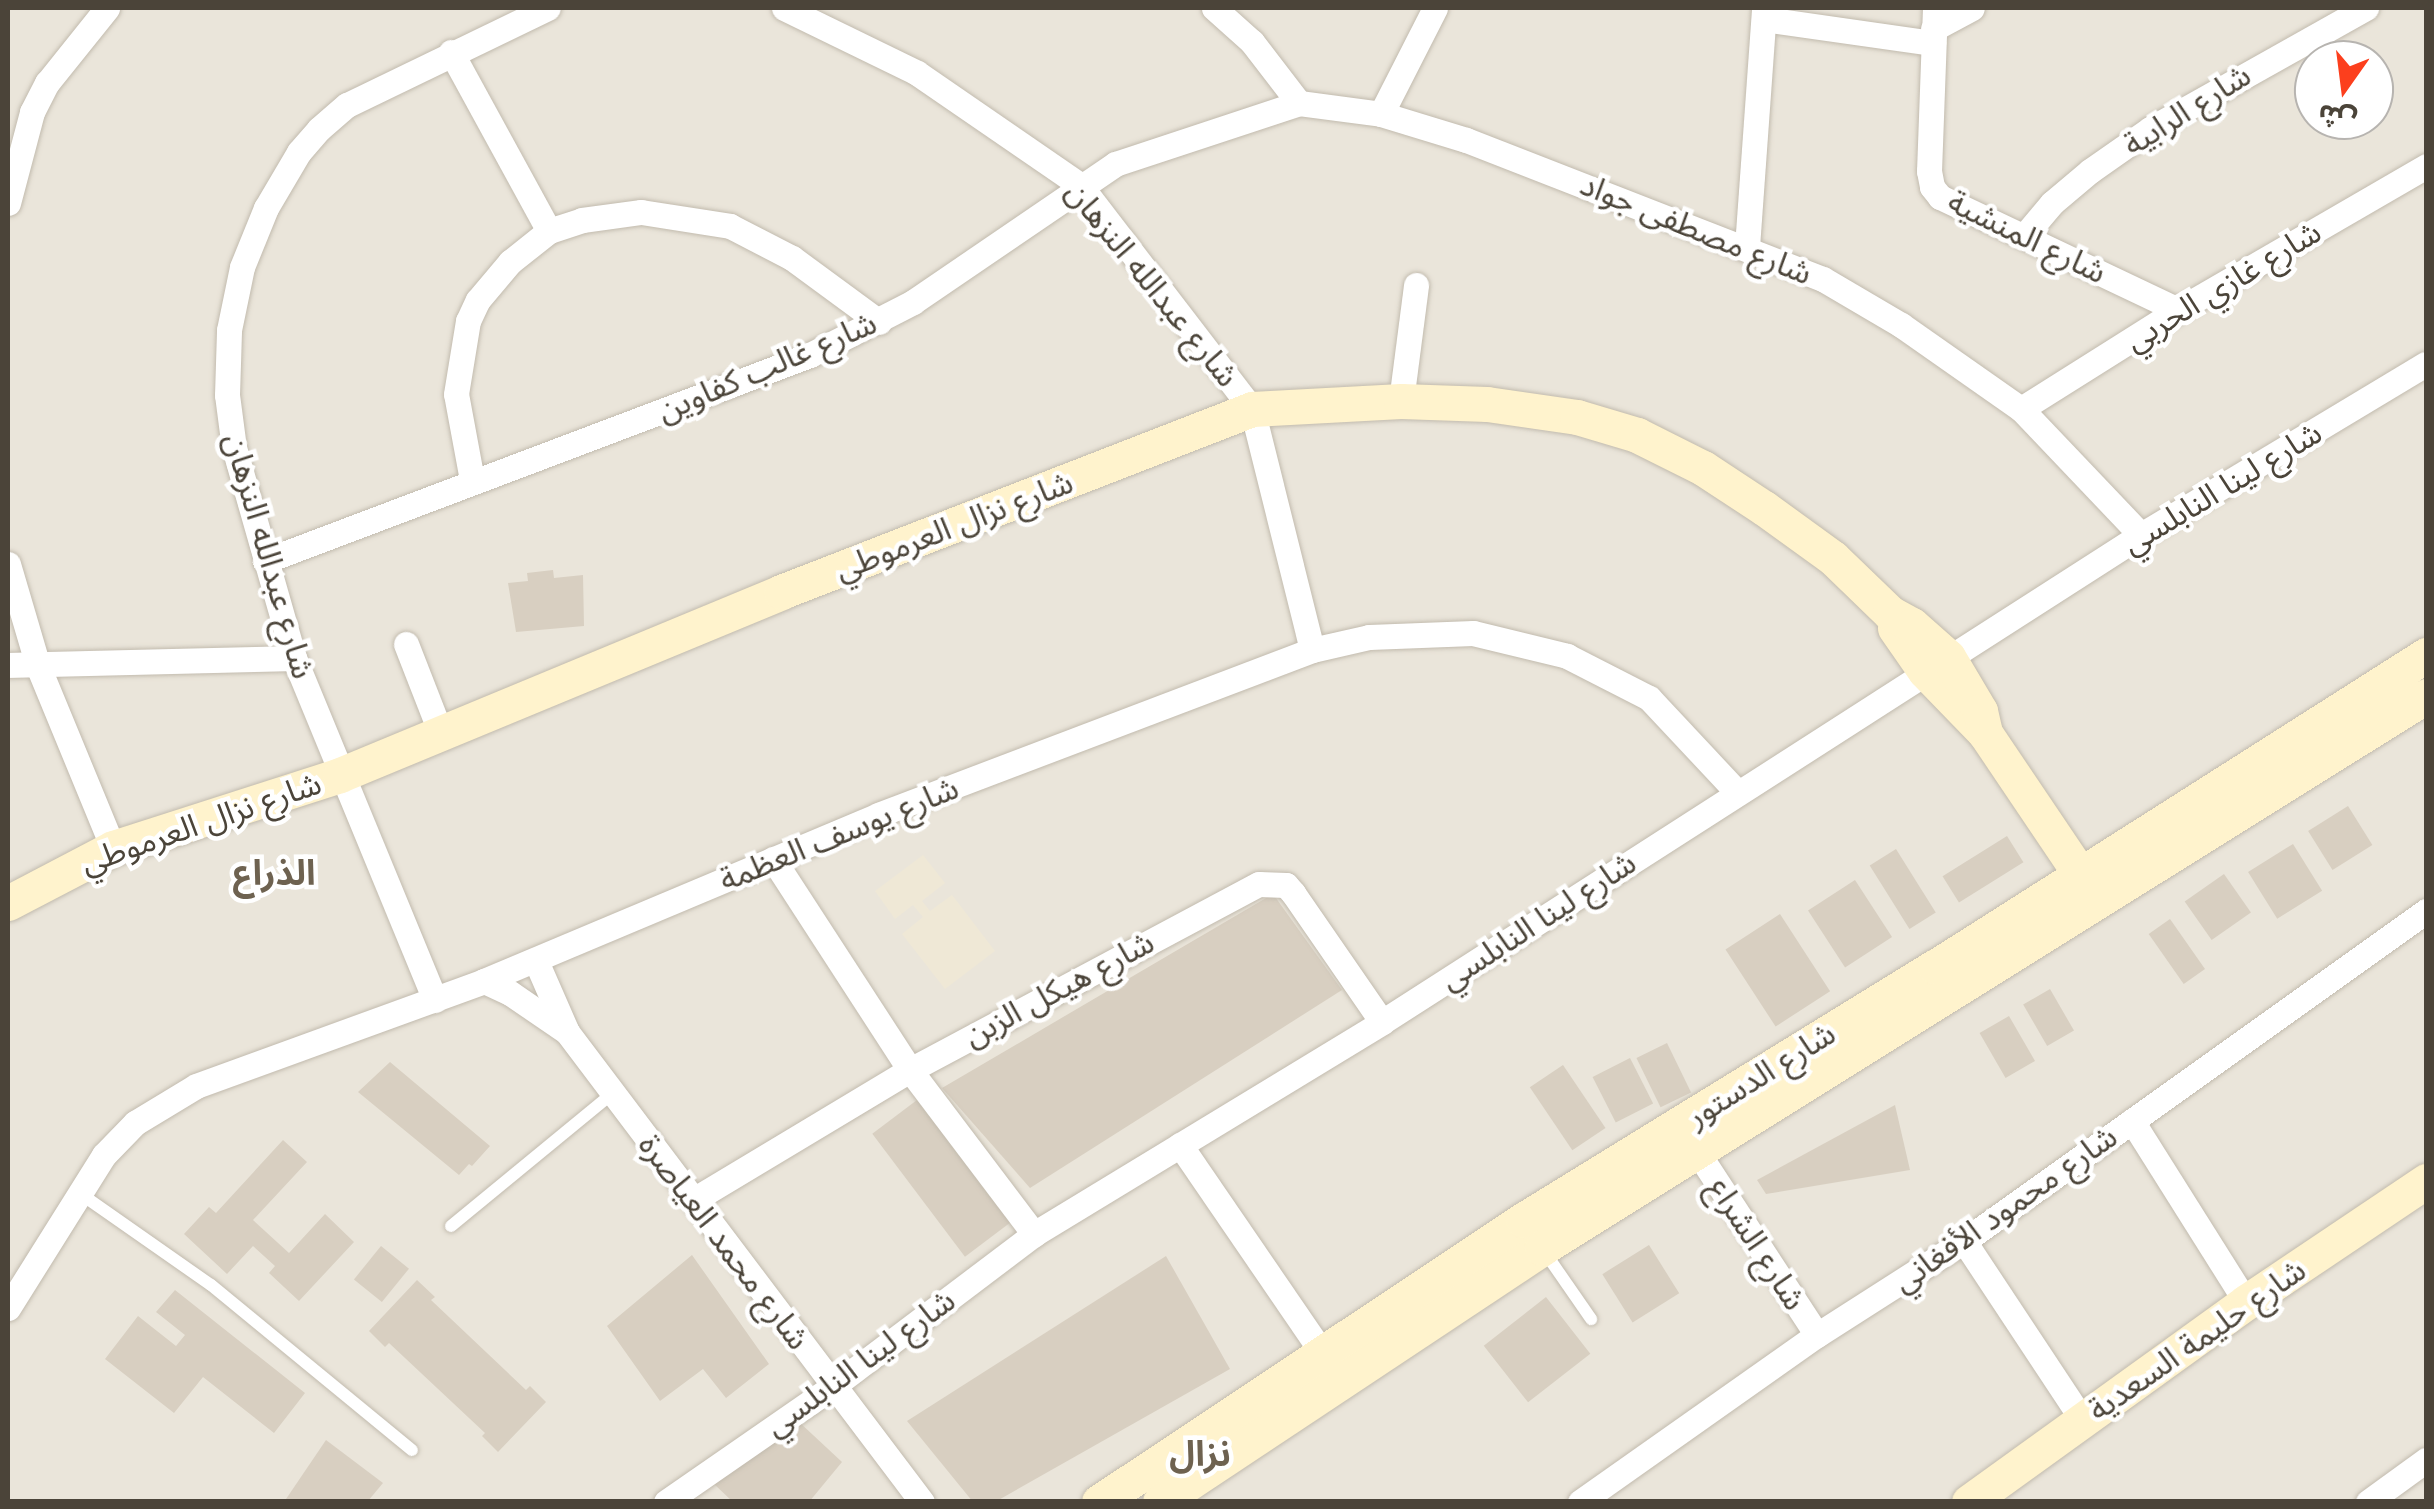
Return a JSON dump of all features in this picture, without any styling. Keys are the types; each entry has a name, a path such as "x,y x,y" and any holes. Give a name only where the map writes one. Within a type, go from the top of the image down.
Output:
{"main road":[{"name":"شارع نزال العرموطي","path":"8,903 113,848 340,775 781,592 1252,409 1401,401 1527,407 1637,435 1702,468 1764,508 1833,558 1890,613 1893,626 1937,664 2080,874"},
{"name":"شارع الدستور","path":"1160,1502 1533,1234 2080,874 2426,655"},
{"name":"شارع الدستور","path":"1099,1502 1322,1352 1533,1234 1698,1154 2426,696"},
{"name":"شارع حليمة السعدية","path":"1969,1502 2246,1302 2426,1181"}],"street":[{"path":"8,203 20,112 107,8"},
{"name":"شارع عبدالله النزهان","path":"435,1000 294,658 234,448 227,395 229,330 242,267 275,192 319,129 347,105 548,8"},
{"name":"شارع عبدالله النزهان","path":"784,8 917,73 1080,185 1252,409 1312,650"},
{"path":"1214,8 1252,42 1299,103"},
{"path":"1381,114 1435,8"},
{"path":"1747,247 1764,13 1934,26 1972,8"},
{"name":"شارع الرابية","path":"2025,235 2052,204 2090,171 2150,129 2366,8"},
{"name":"شارع المنشية","path":"1934,26 1928,171 1932,187 1940,197 2178,310"},
{"path":"451,52 550,232"},
{"name":"شارع غالب كفاوين","path":"265,561 810,355 880,322 960,272 1115,164 1299,103"},
{"name":"شارع مصطفى جواد","path":"1299,103 1381,114 1466,140 1823,279 1901,325 2021,409 2141,535"},
{"name":"شارع غازي الحربي","path":"2021,409 2178,310 2426,166"},
{"path":"472,480 456,394 468,321 478,300 510,262 550,232 582,220 641,212 730,226 792,258 880,322"},
{"path":"1401,401 1416,285"},
{"name":"شارع لينا النابلسي","path":"666,1502 832,1387 1034,1234 1382,1022 2141,535 2426,364"},
{"path":"8,564 38,666 113,848"},
{"name":"شارع يوسف العظمة","path":"8,1308 104,1154 166,1101 196,1086 484,981 878,815 1312,650 1369,637 1473,633 1567,656 1622,680 1649,698 1736,792"},
{"path":"406,644 440,734"},
{"path":"8,665 294,658"},
{"path":"774,859 910,1070 1034,1234"},
{"name":"شارع هيكل الزبن","path":"694,1199 910,1070 1260,884 1286,885 1294,893 1382,1022"},
{"name":"شارع محمود الأفغاني","path":"1580,1502 1817,1335 1964,1241 2426,911"},
{"name":"شارع محمد العياصرة","path":"536,960 567,1032 920,1500"},
{"name":"شارع محمد العياصرة","path":"484,981 510,993 567,1032"},
{"path":"2132,1121 2246,1302"},
{"path":"1180,1145 1322,1352"},
{"name":"شارع الشراع","path":"1698,1154 1817,1335"},
{"path":"1964,1241 2084,1421"},
{"path":"2368,1502 2426,1460"}],"lane":[{"path":"451,1226 612,1092"},
{"path":"78,1192 212,1285 412,1450"},
{"path":"1533,1234 1591,1318"}],"shaded area":[{"path":"8,8 2426,8 2426,1501 8,1501"},
{"path":"923,855 945,883 922,901 930,911 952,895 995,951 945,989 902,934 923,917 913,905 895,919 875,891"}],"building":[{"path":"553,570 554,578 583,575 584,626 516,632 508,583 528,581 527,573"},
{"path":"2348,806 2372,845 2333,870 2308,831"},
{"path":"2007,836 2023,862 1959,903 1943,876"},
{"path":"2293,844 2322,891 2277,919 2248,872"},
{"path":"1896,849 1936,913 1909,929 1870,865"},
{"path":"2224,874 2251,913 2212,940 2185,902"},
{"path":"1855,880 1892,937 1845,968 1808,910"},
{"path":"1273,894 1342,990 1030,1188 942,1088"},
{"path":"1780,914 1830,991 1776,1027 1725,949"},
{"path":"2170,919 2205,969 2184,984 2149,934"},
{"path":"2050,989 2074,1031 2047,1046 2023,1004"},
{"path":"2009,1016 2035,1061 2006,1078 1980,1033"},
{"path":"1667,1043 1691,1092 1661,1107 1636,1058"},
{"path":"1630,1058 1653,1103 1616,1123 1593,1077"},
{"path":"390,1062 490,1146 472,1166 469,1164 459,1175 358,1092"},
{"path":"1563,1065 1605,1128 1572,1150 1530,1087"},
{"path":"921,1097 1014,1220 965,1257 872,1134"},
{"path":"1895,1105 1910,1170 1766,1194 1757,1180"},
{"path":"283,1140 307,1162 253,1220 289,1253 325,1214 354,1242 299,1301 269,1273 275,1266 253,1246 227,1274 184,1234 209,1207 216,1213"},
{"path":"1649,1245 1679,1293 1633,1322 1602,1274"},
{"path":"381,1246 409,1269 382,1302 354,1279"},
{"path":"692,1255 769,1364 726,1398 703,1369 660,1401 607,1326"},
{"path":"1166,1256 1230,1369 995,1502 973,1502 907,1421"},
{"path":"417,1280 435,1297 431,1300 526,1390 530,1386 546,1402 498,1452 482,1436 485,1433 389,1343 385,1347 369,1331"},
{"path":"175,1290 305,1393 274,1433 203,1377 174,1413 105,1359 138,1316 176,1346 185,1335 156,1312"},
{"path":"1546,1297 1590,1354 1528,1402 1484,1346"},
{"path":"798,1421 842,1462 809,1502 733,1502 714,1484"},
{"path":"326,1440 383,1483 368,1501 284,1502"}],"district":[{"name":"الذراع","path":"274,873"},
{"name":"نزال","path":"1200,1454"}]}
